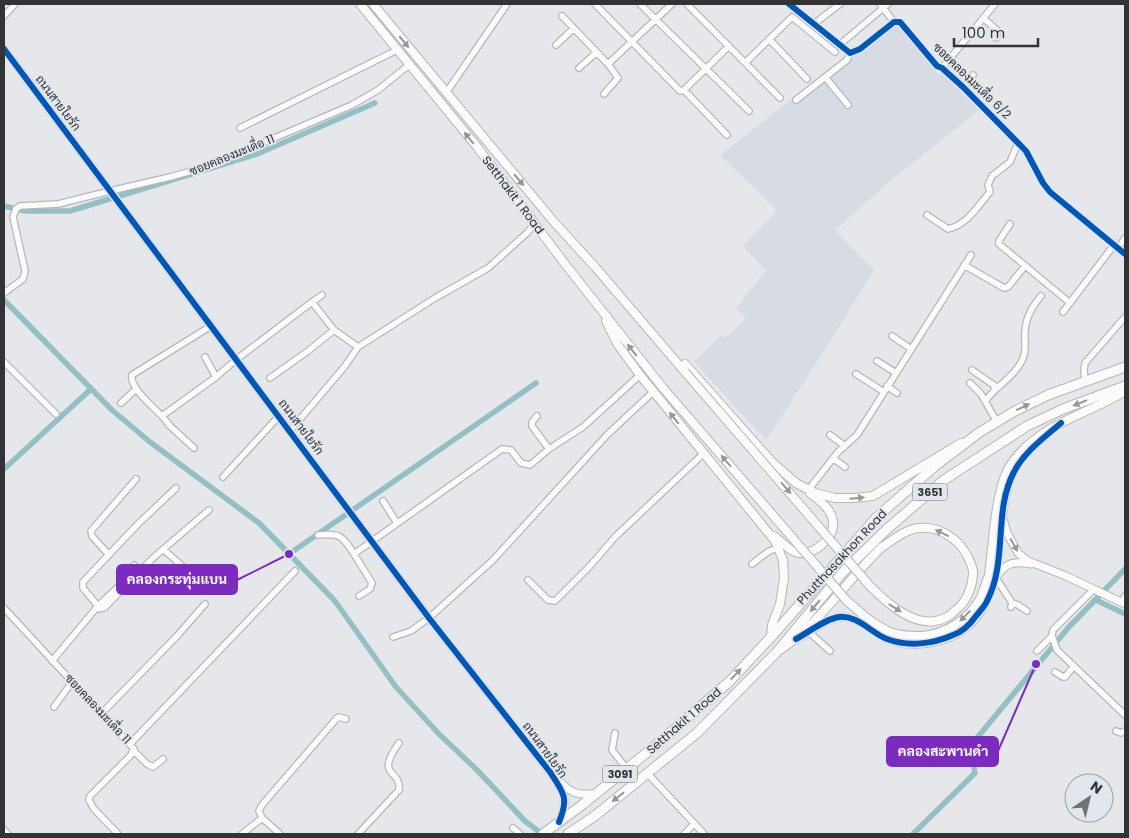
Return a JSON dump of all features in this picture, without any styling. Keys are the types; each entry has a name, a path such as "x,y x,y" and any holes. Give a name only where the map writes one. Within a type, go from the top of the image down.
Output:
{"main road":[{"name":"Setthakit 1 Road","path":"360,4 478,148 603,314 663,388 847,601 868,619 889,632 909,636 930,635 951,628 966,617 981,598 993,578 998,502 1009,468 1018,455 1036,439 1061,423 1125,391"},
{"name":"Setthakit 1 Road","path":"373,4 554,222 627,304 686,372 870,586 888,604 907,616 928,621 946,618 961,605 970,590 974,573 967,554 954,538 937,529 918,528 899,536 882,547 866,563 818,617 796,639"},
{"path":"627,304 646,320 772,462 822,502 830,512 834,522 832,530 825,541 813,551 799,554 783,543 761,522"},
{"name":"3091","path":"603,314 612,336 640,375 703,454 770,533 778,548 783,560 784,578 780,604 772,625 771,637"},
{"name":"Phutthasakhon Road","path":"771,637 877,517 935,466 980,432 1014,411 1048,395 1125,367"},
{"name":"Phutthasakhon Road","path":"776,653 843,572 887,529 944,480 1027,426 1064,409 1125,386"},
{"path":"796,483 809,490 835,498 873,496 980,432"},
{"name":"Setthakit 1 Road","path":"543,834 627,769 729,682 771,637"},
{"name":"3091","path":"776,653 796,639"},
{"name":"Setthakit 1 Road","path":"568,834 596,815 697,733 776,653"}],"street":[{"path":"4,16 15,4"},
{"path":"446,93 506,4"},
{"path":"595,4 680,91 684,90 727,135"},
{"path":"640,4 749,111"},
{"path":"608,64 672,4"},
{"path":"687,4 780,98"},
{"path":"789,4 850,53"},
{"path":"820,20 840,4"},
{"name":"ซอยคลองมะเดื่อ 6/2","path":"942,68 995,4"},
{"path":"844,41 884,5"},
{"name":"ซอยคลองมะเดื่อ 6/2","path":"884,5 894,22 900,22 937,66 942,68 963,87 1018,143 1029,156 1046,187 1125,254"},
{"path":"562,16 608,64 618,78 604,94"},
{"path":"745,62 792,17 835,52"},
{"path":"983,18 998,31 996,38"},
{"path":"796,100 847,60 850,53 860,49 894,22"},
{"path":"556,45 573,29"},
{"path":"769,39 807,79"},
{"path":"684,90 729,46"},
{"name":"ถนนสายใยรัก","path":"4,50 429,618 554,777 570,792 585,795 597,793"},
{"path":"240,128 397,50"},
{"path":"579,68 596,53"},
{"name":"ซอยคลองมะเดื่อ 11","path":"5,292 23,278 26,271 13,216 16,209 20,206 58,204 206,167 352,105 378,90 409,65"},
{"path":"963,87 973,75"},
{"path":"825,77 848,105"},
{"path":"927,215 948,229 957,227 968,218 990,192 988,185 992,176 1010,162 1018,143"},
{"path":"290,431 345,366 358,347 435,298 488,268 527,233 535,223"},
{"path":"1010,224 999,244 1070,303"},
{"path":"1063,312 1125,238"},
{"path":"809,490 834,458 857,435 971,255"},
{"path":"964,265 1004,288 1008,287 1026,266"},
{"path":"162,416 322,295"},
{"path":"985,401 1023,360 1026,349 1024,331 1030,310 1041,296"},
{"path":"312,302 334,330 358,347"},
{"path":"1085,381 1085,364 1125,317"},
{"path":"194,448 170,426 136,389 131,378 134,372 211,326"},
{"path":"270,378 334,330"},
{"path":"892,336 911,349"},
{"path":"205,357 216,377"},
{"path":"877,361 896,374"},
{"path":"4,362 56,414"},
{"path":"972,370 995,386 994,391"},
{"path":"856,374 884,392"},
{"path":"354,554 502,449 511,450 521,463 530,465 549,449 583,427 640,375"},
{"path":"970,383 981,394 997,422"},
{"path":"888,386 897,392"},
{"path":"121,403 136,389"},
{"path":"393,637 411,631 429,618 493,560 607,435 654,392"},
{"path":"223,477 278,416"},
{"path":"537,416 532,422 532,426 549,449"},
{"path":"796,639 828,620 840,617 848,617 855,620 886,639 909,644 932,642 955,635 972,622 987,602 1009,484 1014,471 1022,459 1061,423"},
{"path":"830,435 845,446"},
{"path":"528,580 548,600 555,601 590,566 615,537 703,454"},
{"path":"834,458 845,467"},
{"path":"109,554 92,536 91,531 136,478"},
{"path":"97,608 82,585 109,554 176,488"},
{"path":"383,501 398,523"},
{"path":"97,608 104,608 163,549 209,510"},
{"path":"1003,514 1007,533 1018,553 1039,566"},
{"path":"318,534 337,534 345,540 372,583 370,589 360,596"},
{"path":"752,564 769,551 778,548"},
{"path":"163,549 207,588"},
{"path":"993,578 1009,563 1017,561 1039,566 1066,576 1113,599 1124,601"},
{"path":"52,661 97,608 135,571 134,565"},
{"path":"130,744 295,571"},
{"path":"993,578 1012,605 1018,604 1027,611"},
{"path":"1094,590 1053,630 1052,636 1057,650 1125,715"},
{"path":"102,713 177,636 205,604"},
{"name":"ซอยคลองมะเดื่อ 11","path":"4,608 134,749 90,796 89,800 118,834"},
{"path":"809,632 830,651"},
{"path":"1037,651 1052,636"},
{"path":"1055,672 1063,677 1074,666"},
{"path":"54,707 72,682"},
{"path":"280,834 262,818 259,811 260,808 337,718 346,720"},
{"path":"1116,731 1122,733 1125,731"},
{"path":"616,734 612,750 627,769"},
{"path":"358,834 399,790 398,782 391,773 387,763 399,743"},
{"path":"134,751 147,764 154,767 163,759"},
{"path":"648,774 704,834"},
{"name":"ถนนสายใยรัก","path":"554,777 566,800 559,822"},
{"path":"242,834 262,818"},
{"path":"684,834 694,824"},
{"path":"513,828 520,834"},
{"path":"4,830 8,834"}],"shaded area":[{"path":"896,24 939,75 942,73 979,110 890,181 835,230 874,270 766,440 694,362 721,335 726,338 746,318 736,308 766,271 743,246 776,212 774,207 720,155 847,56"}],"waterway":[{"path":"4,206 25,211 70,211 257,154 375,103"},
{"path":"4,300 112,410 150,442 259,523 335,601 396,687 439,734 477,770 525,821 542,834"},
{"path":"289,554 536,383"},
{"path":"4,469 91,389"},
{"path":"913,834 975,773 971,755 972,744 1068,628 1125,569"},
{"path":"1096,600 1125,614"}],"cycle path":[{"path":"789,4 850,53 860,49 894,22 900,22 937,66 942,68 963,87 1026,151 1050,192 1125,254"},
{"path":"4,49 429,618 550,772 564,796 564,807 559,822"},
{"path":"796,639 823,623 839,617 852,619 887,639 912,644 937,641 963,630 985,605 993,586 997,569 1004,503 1014,472 1029,451 1061,423"}],"place":[{"name":"คลองกระทุ่มแบน","path":"289,554"},
{"name":"คลองสะพานดำ","path":"1036,664"}]}
